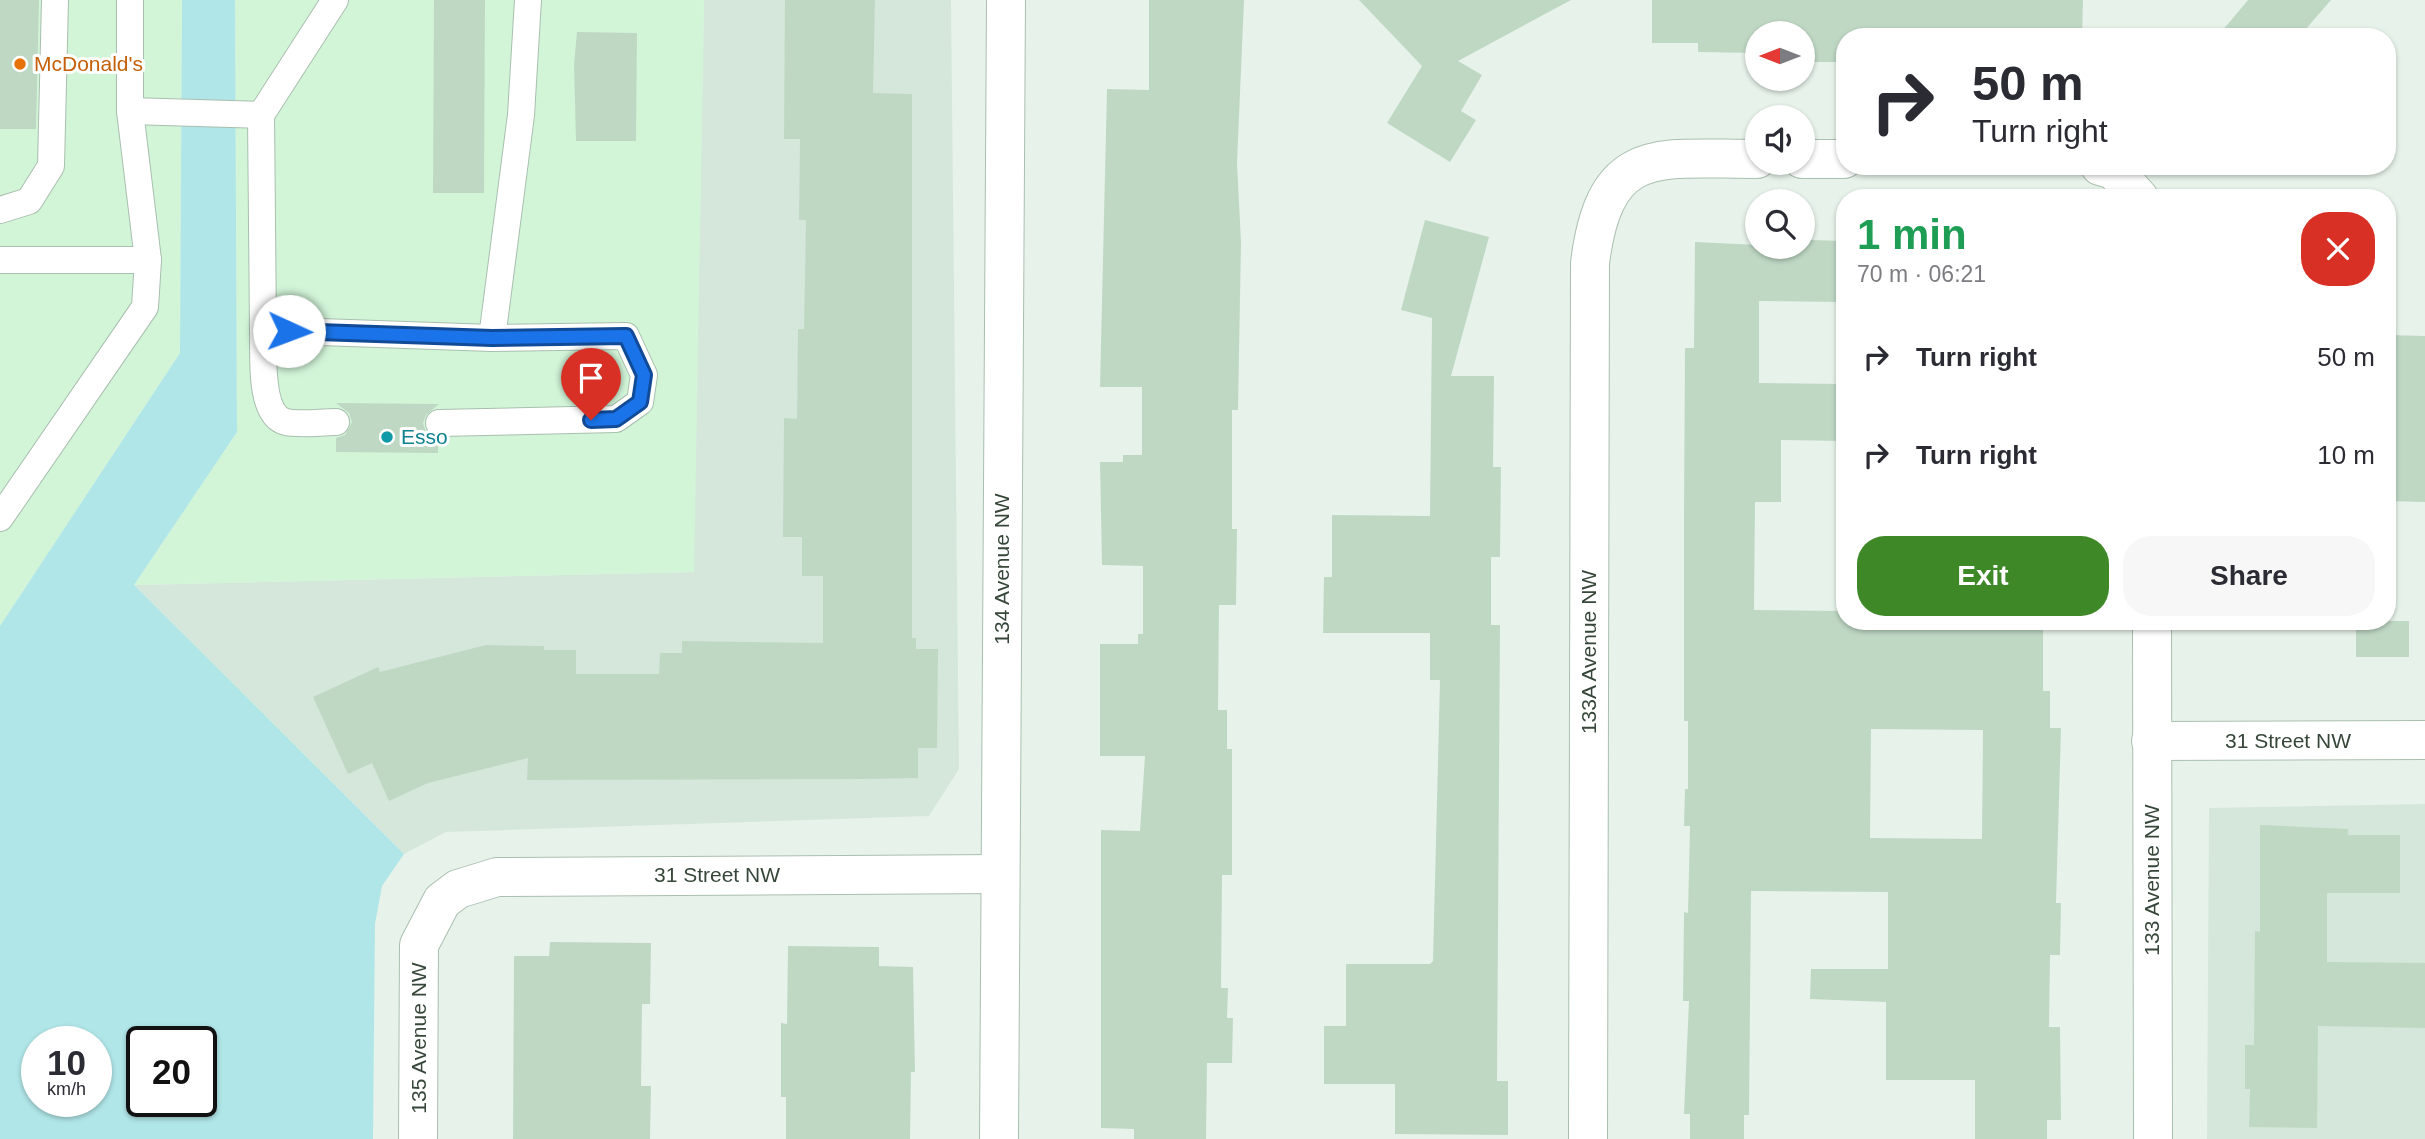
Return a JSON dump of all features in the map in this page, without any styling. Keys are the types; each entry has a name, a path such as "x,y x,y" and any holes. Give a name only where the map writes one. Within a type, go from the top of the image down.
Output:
{"street":[{"name":"134 Avenue NW","path":"999,1139 1006,0"},
{"name":"133A Avenue NW","path":"1588,1139 1590,263 1594,232 1613,185 1624,174 1647,163 1674,159 1745,159"},
{"path":"1815,159 1836,159"},
{"path":"2119,175 2132,189"},
{"name":"133 Avenue NW","path":"2152,630 2153,1139"},
{"name":"31 Street NW","path":"2151,741 2425,740"},
{"name":"31 Street NW","path":"442,901 458,889 497,877 999,874"},
{"name":"135 Avenue NW","path":"418,1139 419,945 428,923 442,901"}],"lane":[{"path":"0,210 29,201 51,166 55,0"},
{"path":"0,518 145,307 148,260 130,111 130,0"},
{"path":"335,0 261,115 266,401 271,412 286,422 336,422"},
{"path":"492,338 521,115 528,0"},
{"path":"130,111 261,115"},
{"path":"0,260 148,260"},
{"path":"263,330 492,338 626,336 644,375 640,402 616,419 439,423"}],"shaded area":[{"path":"0,0 182,0 180,353 0,626"},
{"path":"182,0 235,0 237,432 134,585 404,854 382,886 375,924 373,1139 0,1139 0,626 180,353"},
{"path":"235,0 704,0 694,572 134,585 237,432"},
{"path":"704,0 951,0 959,769 929,816 446,832 404,854 134,585 693,572"},
{"path":"2425,804 2425,1139 2207,1139 2209,808"}],"building":[{"name":"McDonald's","path":"0,0 39,0 36,129 0,129"},
{"path":"434,0 485,0 484,193 433,193"},
{"path":"785,0 875,0 873,93 912,94 912,638 916,638 916,649 938,649 937,748 918,748 918,778 527,780 528,758 428,783 389,801 372,763 348,774 313,697 378,667 380,672 486,645 544,646 544,650 576,650 576,674 659,674 660,653 682,653 682,641 823,643 823,576 802,576 802,537 783,537 784,418 797,419 798,329 804,329 806,220 799,220 800,139 784,139"},
{"path":"1149,0 1244,0 1237,163 1241,242 1238,410 1232,410 1232,529 1237,529 1236,605 1219,605 1218,710 1227,710 1227,749 1232,749 1232,875 1222,875 1221,988 1228,988 1227,1018 1233,1018 1232,1063 1207,1063 1206,1139 1134,1139 1134,1129 1101,1128 1101,830 1140,831 1145,756 1100,756 1100,644 1138,644 1138,634 1143,634 1143,566 1102,565 1100,462 1123,462 1123,455 1142,455 1142,387 1100,387 1107,89 1149,90"},
{"path":"1359,0 1571,0 1458,61 1482,75 1461,111 1476,120 1450,162 1387,123 1422,66"},
{"path":"1652,0 2083,0 2082,28 1836,28 1836,62 1815,62 1815,21 1745,21 1745,53 1698,52 1698,43 1652,43"},
{"path":"2248,0 2331,0 2307,28 2225,28"},
{"path":"577,32 637,33 636,141 576,141 574,64"},
{"path":"1425,220 1489,237 1451,376 1494,376 1493,467 1501,467 1500,557 1491,557 1491,625 1500,625 1497,1081 1508,1081 1508,1135 1395,1134 1395,1084 1324,1084 1324,1026 1346,1026 1346,964 1430,964 1433,961 1440,680 1430,680 1430,633 1323,633 1324,577 1332,577 1332,515 1430,516 1432,318 1401,310"},
{"path":"1815,240 1836,241 1836,302 1759,301 1759,383 1836,384 1836,441 1781,440 1781,502 1755,502 1754,610 1836,611 1836,630 2043,630 2043,691 2050,691 2050,728 2061,728 2056,903 2061,903 2060,955 2050,955 2049,1027 2060,1027 2061,1120 2047,1120 2047,1139 1975,1139 1975,1080 1886,1080 1886,1002 1810,999 1811,969 1888,969 1888,892 1751,891 1749,1115 1744,1115 1744,1139 1690,1139 1690,1114 1684,1114 1689,1001 1683,1001 1684,912 1688,913 1690,826 1684,826 1685,789 1688,789 1688,721 1684,721 1684,515 1685,348 1694,348 1695,242 1745,244 1745,259 1815,259","holes":["1871,729 1983,730 1982,839 1870,838"]},
{"path":"2396,335 2425,336 2425,502 2396,501"},
{"name":"Esso","path":"336,403 439,404 426,415 423,423 426,432 438,439 438,453 336,452 336,438 345,435 352,422 349,413"},
{"path":"2396,621 2409,621 2409,657 2356,657 2356,630 2396,630"},
{"path":"2260,825 2348,829 2348,835 2400,835 2400,893 2327,893 2327,962 2425,963 2425,1028 2318,1026 2317,1128 2249,1127 2250,1089 2245,1089 2245,1045 2254,1045 2255,931 2260,932"},
{"path":"550,942 651,943 650,1004 642,1004 641,1086 651,1086 650,1139 513,1139 514,956 549,956"},
{"path":"788,946 879,947 879,966 913,967 915,1072 911,1072 910,1139 786,1139 786,1097 781,1097 781,1023 787,1024"}],"place":[{"name":"McDonald's","path":"20,64"},
{"name":"Esso","path":"387,437"}],"route":[{"path":"289,331 492,338 626,336 644,375 640,402 616,419 591,420"}]}
